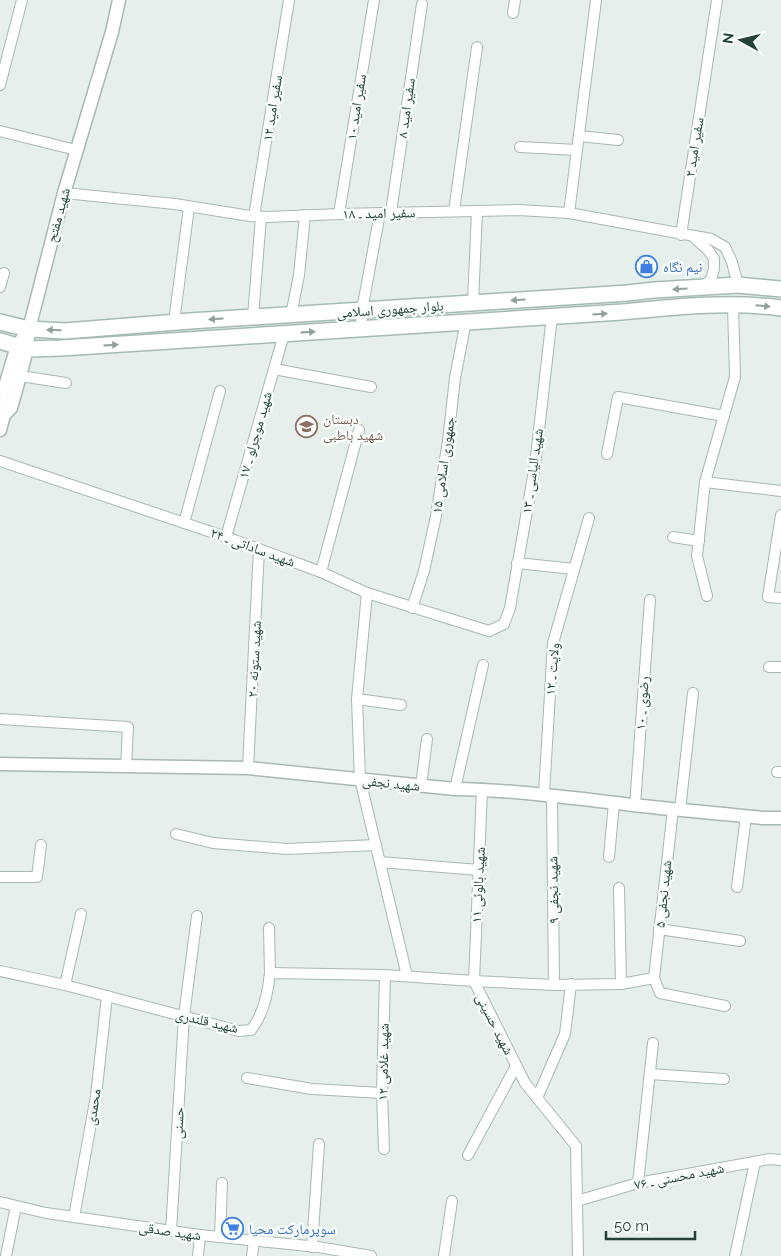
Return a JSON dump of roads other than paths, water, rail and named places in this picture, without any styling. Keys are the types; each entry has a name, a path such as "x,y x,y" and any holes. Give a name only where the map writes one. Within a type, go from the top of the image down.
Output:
{"main road":[{"name":"بلوار جمهوری اسلامی","path":"0,322 29,329 65,331 174,322 738,285 781,289"},
{"path":"654,290 654,309"},
{"name":"بلوار جمهوری اسلامی","path":"0,341 22,347 113,345 733,304 781,308"}],"street":[{"path":"0,85 22,0"},
{"name":"شهید مفتح","path":"0,430 2,414 11,408 20,376 22,347 29,329 64,193 112,32 119,0"},
{"name":"سفیر امید ۱۲","path":"253,317 257,267 258,216 289,0"},
{"name":"سفیر امید ۱۰","path":"339,214 374,0"},
{"path":"513,13 515,0"},
{"path":"569,213 596,0"},
{"name":"سفیر امید ۲","path":"681,235 717,0"},
{"name":"سفیر امید ۸","path":"391,212 422,4"},
{"path":"454,211 477,47"},
{"path":"0,131 76,150"},
{"path":"579,136 618,140"},
{"path":"520,146 577,150"},
{"name":"سفیر امید ـ ۱۸","path":"64,193 258,216 520,210 569,213 711,240 725,247 732,262 738,285"},
{"path":"174,322 189,207"},
{"path":"472,303 477,211"},
{"path":"361,328 362,310 380,213"},
{"path":"291,315 300,266 305,215"},
{"path":"694,237 708,250 714,259 712,280 700,288"},
{"path":"0,287 4,273"},
{"path":"707,596 697,556 705,482 735,376 733,304"},
{"name":"شهید الیاسی ـ ۱۳","path":"504,624 510,608 535,465 552,316"},
{"name":"جمهوری اسلامی ۱۵","path":"412,608 424,571 436,516 448,441 455,378 466,321"},
{"name":"شهید موجرلو ـ ۱۷","path":"226,537 284,334"},
{"path":"2,414 0,403 22,347"},
{"path":"274,369 371,387"},
{"path":"20,376 66,384"},
{"path":"184,523 220,391"},
{"path":"607,454 618,397 724,416"},
{"path":"321,572 359,430"},
{"name":"شهید ساداتی ـ ۲۴","path":"0,461 226,537 321,572 367,593 412,608 488,631 504,624"},
{"path":"705,482 781,491"},
{"path":"781,515 768,597 781,598"},
{"name":"ولایت ـ ۱۲","path":"548,795 552,643 590,518"},
{"path":"673,537 699,540"},
{"name":"شهید ستونه ۲۰","path":"248,768 259,549"},
{"path":"517,564 574,569"},
{"path":"269,928 270,973 407,976 360,779 357,699 367,593"},
{"name":"رضوی ـ ۱۰","path":"635,805 650,600"},
{"path":"455,789 483,666"},
{"path":"769,667 781,668"},
{"name":"شهید نجفی ۵","path":"654,978 659,929 693,693"},
{"path":"357,699 401,705"},
{"path":"0,720 128,727 126,767"},
{"path":"421,786 427,738"},
{"name":"شهید نجفی","path":"0,764 248,768 421,786 548,795 781,818"},
{"name":"شهید بالوئی ۱۱","path":"474,981 482,790"},
{"name":"شهید نجفی ۹","path":"548,795 554,985"},
{"path":"610,857 614,803"},
{"path":"737,887 746,816"},
{"path":"176,834 213,843 287,849 376,846"},
{"path":"0,877 37,877 41,845"},
{"path":"380,862 479,870"},
{"path":"619,888 621,984"},
{"path":"65,985 81,914"},
{"name":"حسنی","path":"171,1231 184,1016 197,916"},
{"path":"659,929 740,941"},
{"name":"شهید قلندری","path":"0,971 65,985 239,1030 251,1030 258,1021 264,1006 270,973"},
{"name":"شهید غلامی ۱۲","path":"384,1150 382,1093 385,975"},
{"name":"شهید حسینی","path":"407,976 474,981 525,1083 576,1146 578,1256"},
{"path":"474,981 554,985 621,984 654,978 660,993 725,1006"},
{"path":"538,1098 565,1034 570,984"},
{"name":"محمدی","path":"74,1217 96,1096 107,996"},
{"path":"638,1183 653,1043"},
{"path":"468,1155 516,1066"},
{"path":"650,1074 724,1079"},
{"path":"247,1078 312,1089 382,1093"},
{"path":"316,1250 319,1144"},
{"name":"شهید محسنی ـ ۷۶","path":"578,1201 638,1183 770,1159 781,1160"},
{"path":"735,1256 755,1162"},
{"path":"220,1237 222,1183"},
{"path":"444,1256 452,1201"},
{"name":"شهید صدقی","path":"0,1202 74,1217 371,1256"},
{"path":"6,1256 16,1206"},
{"path":"198,1256 200,1235"},
{"path":"252,1256 254,1241"}],"place":[{"name":"نیم نگاه","path":"647,267"},
{"name":"دبستان شهید باطبی","path":"307,427"},
{"name":"سوپرمارکت محیا","path":"233,1229"}]}
